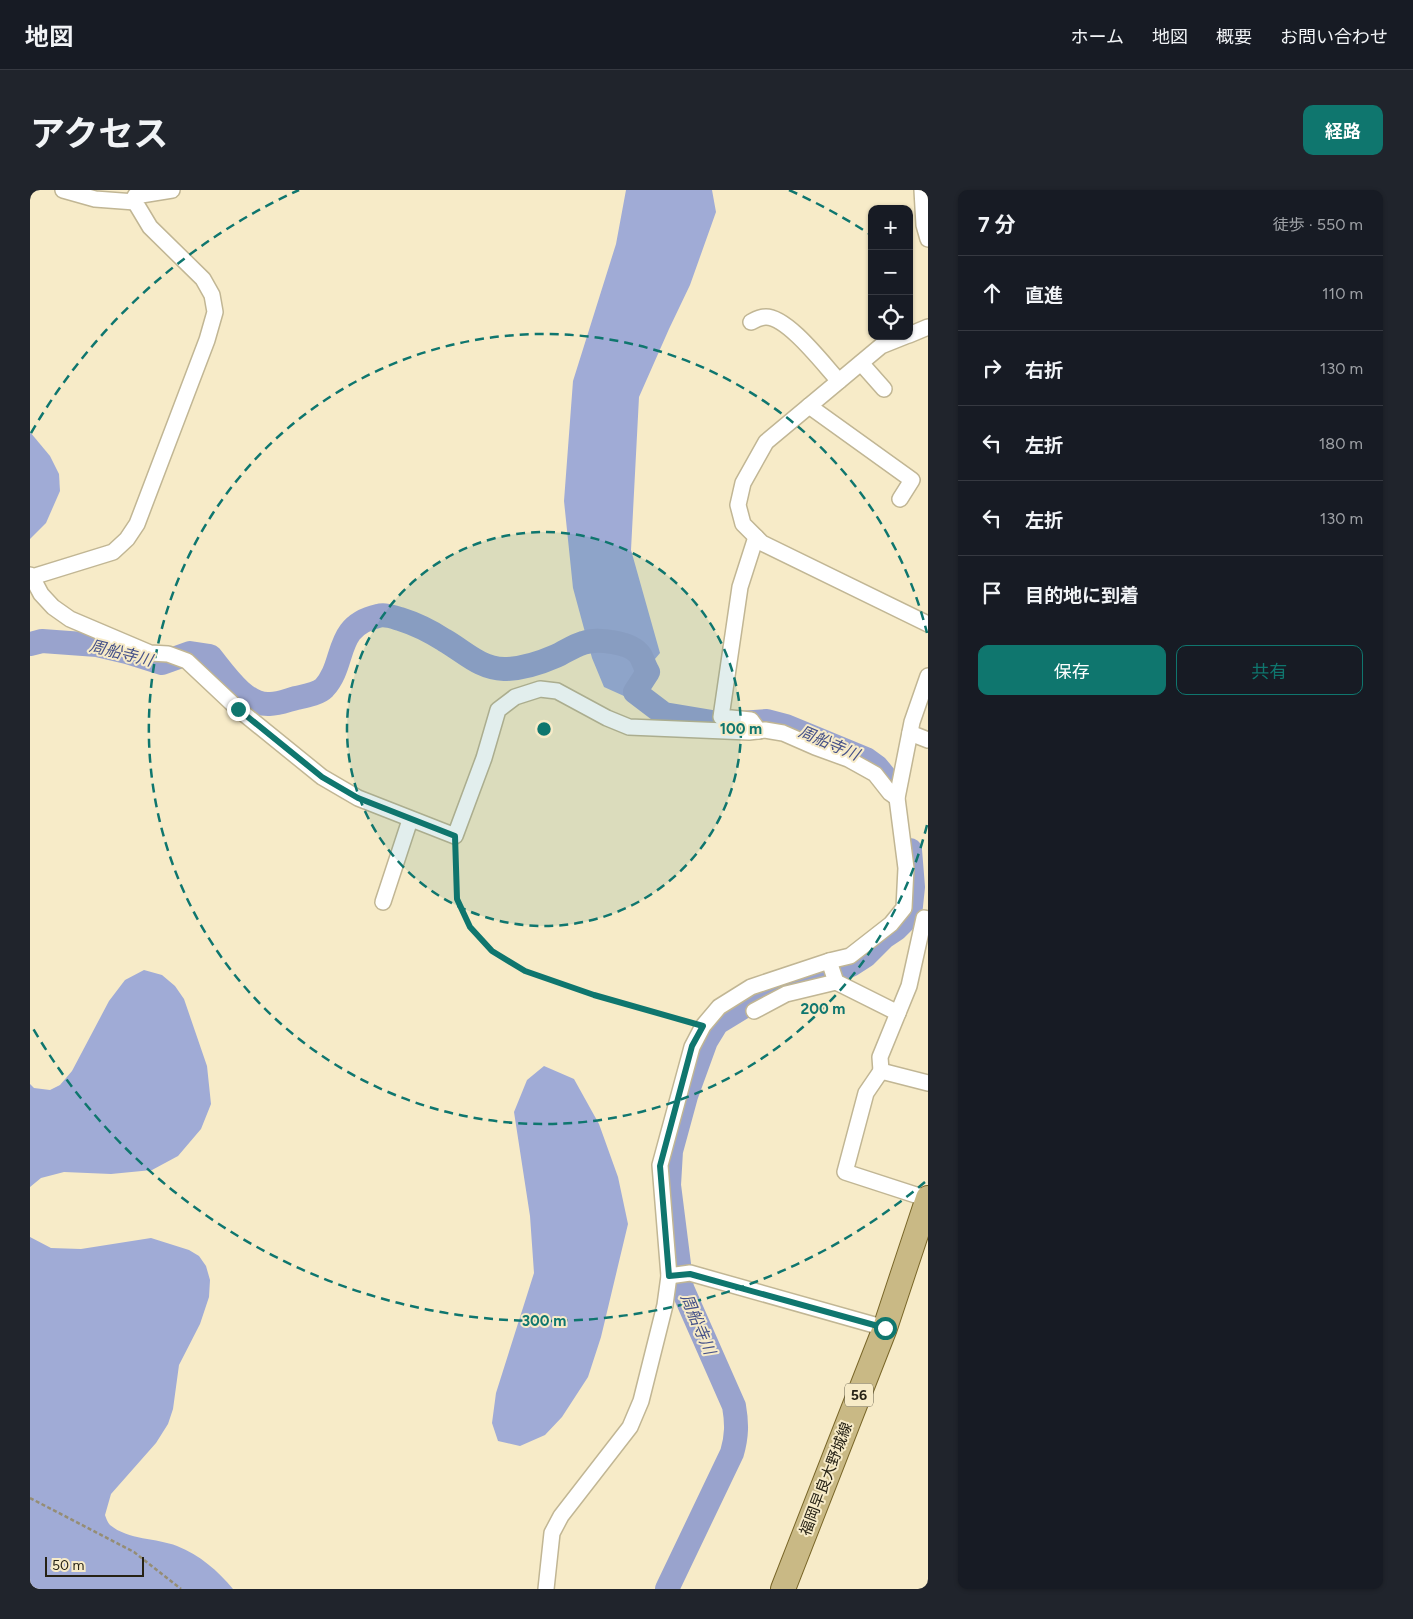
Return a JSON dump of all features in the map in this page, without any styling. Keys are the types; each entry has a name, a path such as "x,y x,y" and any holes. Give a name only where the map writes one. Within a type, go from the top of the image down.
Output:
{"main road":[{"name":"福岡早良大野城線","path":"783,1589 924,1225 928,1199"}],"street":[{"path":"64,190 95,199 135,202"},
{"path":"172,190 135,196 135,202 150,227 203,278 212,295 215,312 207,340 137,524 127,538 113,552 31,576 41,594 53,607 70,619 150,653 168,654 186,661 238,709 322,777 358,798 410,820 455,836 484,758 498,710 516,697 540,689 557,691 607,718 629,727 783,732 815,748 848,759 875,774 890,793 899,791"},
{"path":"922,190 924,225 928,239"},
{"path":"751,322 767,317 780,322 796,334 839,382"},
{"path":"913,333 928,327"},
{"path":"896,340 881,346 766,442 743,483 738,504 743,524 762,543 793,560 928,624"},
{"path":"861,363 884,389"},
{"path":"810,406 916,475 900,499"},
{"path":"756,537 740,587 722,717 751,720 759,731"},
{"path":"754,1011 832,971 891,924 904,908 906,868 899,791 912,722 928,676"},
{"path":"910,733 928,740"},
{"path":"383,902 410,820"},
{"path":"928,919 924,918 909,986 880,1056 881,1071 866,1093 845,1172 928,1199"},
{"path":"546,1589 552,1533 561,1516 630,1427 641,1401 665,1305 669,1276 660,1166 692,1046 703,1026 719,1007 751,987 832,971 898,1013"},
{"path":"881,1071 928,1084"},
{"path":"669,1276 690,1274 885,1328"}],"path":[{"path":"455,836 457,899 470,927 492,951 525,971 594,995 703,1026"},
{"path":"30,1498 134,1552 181,1589"}],"shaded area":[{"path":"626,190 712,190 716,212 690,285 639,397 631,550 660,653 624,696 604,687 592,658 573,588 564,501 573,381 616,244"},
{"path":"30,432 50,456 59,474 60,491 46,523 30,539"},
{"path":"144,970 162,975 175,986 184,999 207,1066 211,1104 201,1129 178,1156 152,1170 111,1174 64,1172 41,1178 30,1187 30,1084 34,1088 50,1090 60,1085 72,1071 109,1001 125,980"},
{"path":"544,1066 574,1079 599,1124 618,1177 628,1224 601,1337 588,1377 562,1417 545,1435 520,1446 498,1441 492,1423 496,1393 534,1273 530,1216 514,1112 527,1080"},
{"path":"30,1237 51,1248 81,1249 151,1238 189,1250 199,1256 206,1266 210,1280 209,1297 200,1324 179,1365 173,1409 168,1424 156,1443 111,1494 105,1515 110,1525 117,1530 134,1536 169,1543 193,1554 215,1570 233,1589 30,1589"}],"waterway":[{"name":"周船寺川","path":"30,644 42,641 97,645 162,663 190,653 210,656 244,694 252,700 270,704 318,692 324,688 336,668 347,637 354,628 364,621 381,615 417,625 472,659 495,668 517,668 537,663 583,643 597,641 613,642 629,647 640,655 648,672 635,692 664,714 712,722 740,723 767,721 786,726 866,759 877,767 895,789"},
{"name":"周船寺川","path":"667,1589 732,1453 736,1430 734,1406 682,1288 669,1185 671,1151 686,1096 706,1041 717,1023 776,987 851,965 865,956 910,915 913,887 910,850"}],"route":[{"path":"238,709 322,777 358,798 410,820 455,836 457,899 470,927 492,951 525,971 594,995 703,1026 692,1046 660,1166 669,1276 690,1274 885,1328"}]}
